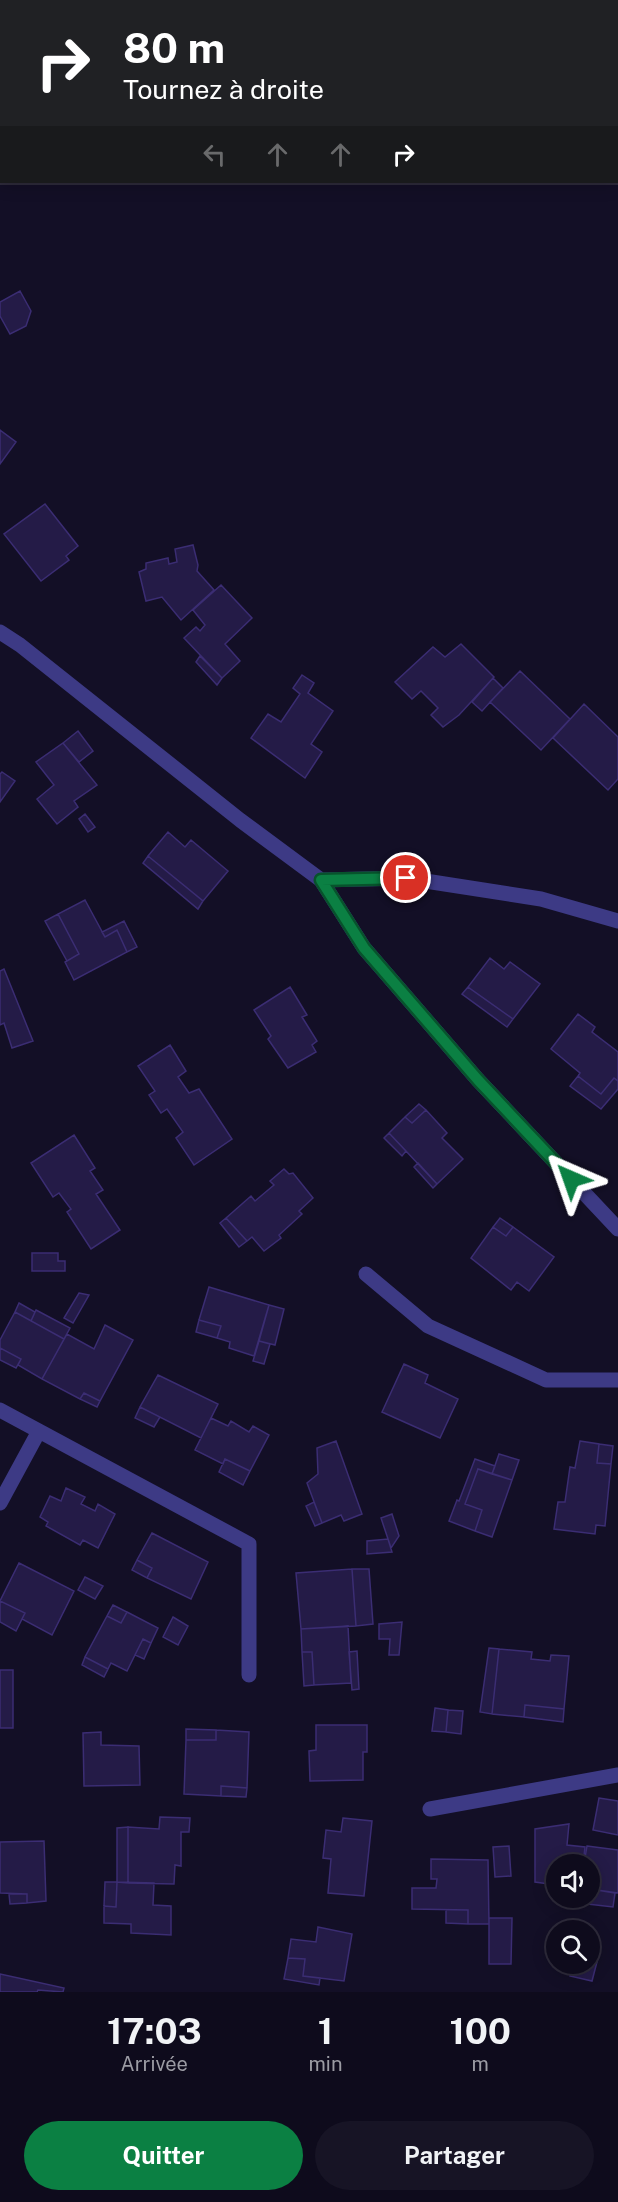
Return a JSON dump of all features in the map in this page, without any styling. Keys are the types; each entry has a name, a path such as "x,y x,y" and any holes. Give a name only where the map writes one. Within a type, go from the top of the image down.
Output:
{"street":[{"path":"0,632 20,645 240,820 321,880 364,948 478,1080 618,1229"},
{"path":"321,880 406,878 541,899 618,921"},
{"path":"366,1274 428,1326 546,1380 618,1380"},
{"path":"0,1410 249,1544 249,1676"},
{"path":"0,1503 39,1431"},
{"path":"430,1809 618,1774"}],"building":[{"path":"20,291 31,311 26,326 10,334 0,316 0,302"},
{"path":"0,430 16,442 0,464"},
{"path":"45,504 78,546 66,556 69,560 41,581 4,534"},
{"path":"193,545 198,565 197,571 214,590 181,620 162,597 146,601 139,572 146,569 146,563 168,558 169,564 177,562 175,549"},
{"path":"221,585 252,618 225,644 240,661 222,678 184,638 196,627 200,631 205,625 193,610"},
{"path":"461,644 494,677 459,715 443,727 431,715 438,708 421,691 412,699 395,682 433,647 445,657"},
{"path":"200,656 222,678 217,685 196,662"},
{"path":"520,671 570,719 541,750 490,702"},
{"path":"302,675 314,683 308,693 333,711 311,744 322,752 305,778 251,738 268,714 281,722 300,694 293,688"},
{"path":"493,678 503,688 482,711 472,702"},
{"path":"584,704 618,737 618,779 608,790 553,738"},
{"path":"78,731 93,751 79,762 63,743"},
{"path":"63,743 97,785 74,801 78,807 57,824 37,799 54,785 36,762"},
{"path":"2,772 15,781 0,802 0,774"},
{"path":"85,814 95,827 88,832 79,819"},
{"path":"168,832 185,847 191,840 228,871 203,901 148,856"},
{"path":"148,856 203,901 198,909 143,863"},
{"path":"85,900 105,937 117,930 127,952 74,980 65,962 79,954 58,914"},
{"path":"58,914 79,954 67,961 45,921"},
{"path":"124,921 137,947 127,952 117,930 105,937 102,932"},
{"path":"490,958 504,969 510,962 540,984 513,1019 468,987"},
{"path":"4,969 33,1041 12,1048 4,1023 0,1025 0,971"},
{"path":"290,987 307,1015 302,1017 317,1041 312,1045 316,1052 288,1068 268,1039 271,1036 254,1010"},
{"path":"468,987 513,1019 507,1027 462,994"},
{"path":"578,1014 595,1027 592,1032 618,1052 618,1081 614,1078 601,1094 578,1076 580,1073 551,1049"},
{"path":"170,1045 186,1071 178,1077 189,1093 199,1089 232,1139 194,1165 176,1138 183,1132 167,1109 161,1113 149,1095 155,1091 138,1066"},
{"path":"578,1076 601,1094 614,1078 618,1081 618,1089 601,1109 570,1086"},
{"path":"419,1104 426,1110 412,1123 405,1117"},
{"path":"426,1110 447,1133 442,1138 463,1159 437,1184 389,1133 405,1117 412,1123"},
{"path":"389,1133 406,1151 402,1156 384,1138"},
{"path":"74,1135 95,1168 90,1171 103,1190 96,1194 120,1230 91,1249 67,1212 71,1209 59,1193 53,1197 31,1163"},
{"path":"418,1163 437,1184 433,1188 414,1167"},
{"path":"284,1169 289,1174 293,1173 313,1198 299,1211 302,1214 279,1235 281,1238 264,1251 252,1237 247,1241 226,1218 251,1196 255,1201 274,1185 270,1181"},
{"path":"226,1218 247,1241 239,1247 220,1223"},
{"path":"500,1218 513,1227 506,1236 493,1227"},
{"path":"493,1227 506,1236 513,1227 554,1257 529,1291 517,1282 511,1290 471,1258"},
{"path":"32,1253 58,1253 58,1261 65,1261 65,1271 32,1271"},
{"path":"209,1287 269,1305 254,1356 229,1348 230,1342 217,1338 221,1326 199,1320"},
{"path":"79,1293 89,1295 73,1323 64,1318"},
{"path":"19,1303 35,1312 31,1321 15,1312"},
{"path":"269,1305 284,1309 275,1345 259,1341"},
{"path":"36,1310 70,1328 64,1339 31,1321"},
{"path":"15,1312 64,1339 42,1379 18,1365 21,1359 0,1348 0,1340"},
{"path":"199,1320 221,1326 217,1338 196,1332"},
{"path":"105,1325 133,1340 100,1401 84,1393 80,1399 42,1379 67,1334 94,1349"},
{"path":"259,1341 270,1344 264,1364 253,1361"},
{"path":"0,1348 21,1359 16,1368 0,1360"},
{"path":"404,1364 428,1375 425,1383 458,1399 440,1438 382,1412"},
{"path":"158,1375 218,1404 201,1438 140,1407"},
{"path":"84,1393 100,1401 97,1407 80,1399"},
{"path":"140,1407 160,1417 154,1427 135,1418"},
{"path":"211,1418 228,1426 231,1421 249,1432 253,1426 269,1435 250,1471 225,1459 223,1464 195,1450"},
{"path":"336,1441 362,1514 344,1521 341,1515 322,1523 307,1483 318,1474 317,1448"},
{"path":"580,1441 599,1444 597,1463 611,1464 605,1526 596,1525 595,1534 554,1529 558,1502 565,1502 570,1467 575,1468"},
{"path":"599,1444 613,1446 611,1464 597,1463"},
{"path":"499,1454 519,1460 512,1480 492,1474"},
{"path":"225,1459 250,1471 243,1485 219,1472"},
{"path":"475,1459 495,1466 492,1474 478,1469 465,1504 482,1510 475,1531 449,1521"},
{"path":"478,1469 512,1480 492,1537 475,1531 482,1510 465,1504"},
{"path":"66,1488 85,1497 81,1504 95,1511 98,1504 115,1514 98,1548 83,1540 80,1545 46,1526 48,1522 40,1517 50,1496 61,1501"},
{"path":"314,1502 322,1523 315,1526 306,1506"},
{"path":"392,1514 399,1536 391,1548 381,1518"},
{"path":"152,1533 208,1562 191,1599 147,1578 152,1568 137,1560"},
{"path":"388,1539 392,1552 367,1554 367,1541"},
{"path":"137,1560 152,1568 147,1578 132,1570"},
{"path":"19,1563 74,1591 52,1635 22,1619 25,1613 0,1601"},
{"path":"352,1569 369,1569 373,1624 356,1626"},
{"path":"352,1569 356,1626 301,1629 296,1573"},
{"path":"85,1577 103,1586 95,1599 78,1590"},
{"path":"0,1601 25,1613 16,1631 0,1622"},
{"path":"113,1605 127,1612 121,1623 107,1616"},
{"path":"127,1612 158,1628 151,1643 143,1639 127,1671 111,1663 108,1669 85,1657 107,1616 121,1623"},
{"path":"173,1617 188,1626 178,1645 163,1637"},
{"path":"402,1622 399,1655 389,1655 390,1639 379,1639 379,1624"},
{"path":"348,1626 351,1683 314,1685 312,1652 302,1652 301,1629"},
{"path":"143,1639 151,1643 144,1659 135,1655"},
{"path":"489,1648 499,1649 492,1714 480,1712"},
{"path":"499,1649 532,1652 531,1659 550,1661 551,1655 569,1656 564,1709 525,1705 524,1717 492,1714"},
{"path":"357,1651 359,1689 352,1690 349,1652"},
{"path":"302,1652 312,1652 314,1685 304,1686"},
{"path":"85,1657 108,1669 104,1677 82,1665"},
{"path":"0,1670 13,1670 13,1728 0,1728"},
{"path":"525,1705 564,1709 563,1722 524,1717"},
{"path":"435,1708 448,1710 446,1732 432,1731"},
{"path":"448,1710 463,1711 461,1734 446,1732"},
{"path":"316,1725 367,1725 367,1752 363,1752 363,1780 310,1781 309,1751 316,1750"},
{"path":"186,1729 216,1730 216,1740 186,1740"},
{"path":"216,1730 249,1732 247,1788 221,1786 221,1796 184,1794 186,1740 216,1740"},
{"path":"101,1732 101,1745 139,1746 140,1785 84,1786 83,1733"},
{"path":"221,1786 247,1788 246,1797 221,1796"},
{"path":"599,1798 618,1801 618,1835 593,1830"},
{"path":"160,1817 190,1818 189,1832 181,1832 181,1866 175,1865 174,1884 128,1883 128,1827 159,1829"},
{"path":"343,1818 372,1821 364,1896 328,1893 331,1859 323,1858 326,1830 341,1832"},
{"path":"569,1824 567,1845 585,1847 584,1854 546,1854 546,1884 535,1882 535,1829"},
{"path":"128,1827 128,1883 117,1882 117,1828"},
{"path":"44,1841 46,1901 27,1903 27,1894 0,1893 0,1842"},
{"path":"509,1846 511,1876 495,1877 493,1847"},
{"path":"587,1846 618,1850 618,1893 600,1890 600,1854 586,1854"},
{"path":"431,1859 488,1860 489,1924 468,1924 468,1910 412,1909 412,1888 436,1888 437,1879 431,1879"},
{"path":"105,1882 117,1882 116,1907 104,1906"},
{"path":"117,1882 154,1883 153,1905 171,1906 171,1935 131,1933 131,1924 104,1923 104,1906 116,1907"},
{"path":"600,1891 615,1893 613,1907 600,1905"},
{"path":"9,1894 27,1894 27,1903 10,1904"},
{"path":"446,1910 468,1910 468,1924 446,1923"},
{"path":"489,1918 512,1918 511,1964 489,1964"},
{"path":"318,1927 352,1934 344,1981 303,1976 305,1959 288,1958 291,1939 316,1942"},
{"path":"288,1958 305,1959 303,1976 320,1978 319,1985 284,1979"},
{"path":"0,1974 64,1988 63,1992 38,1990 37,1992 0,1992"},
{"path":"570,1974 594,1974 592,1981 570,1976"}],"route":[{"path":"406,878 321,880 364,948 478,1080 571,1179"}]}
